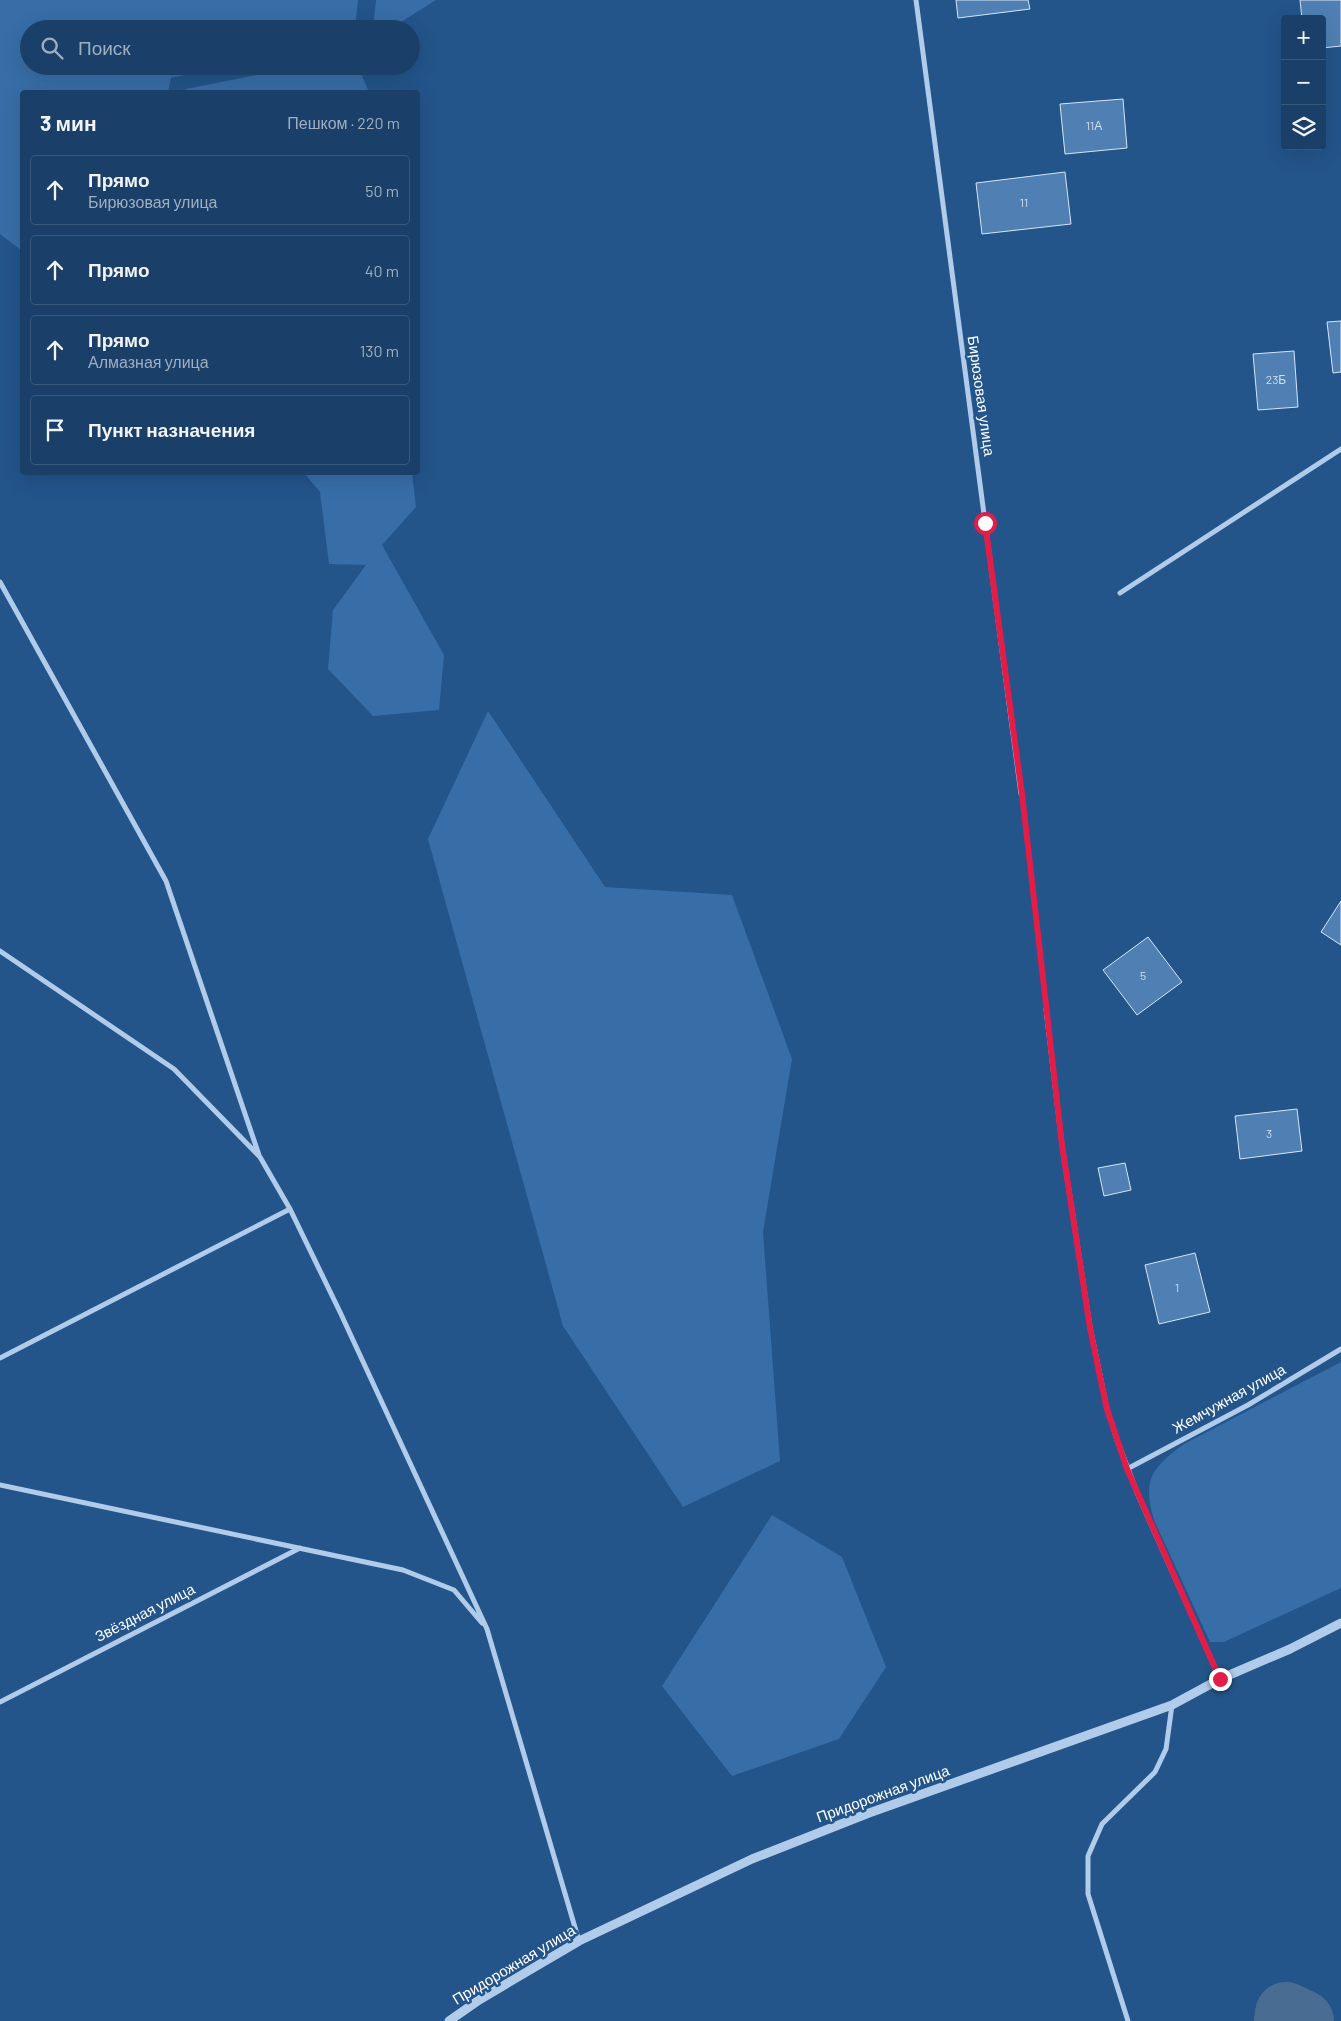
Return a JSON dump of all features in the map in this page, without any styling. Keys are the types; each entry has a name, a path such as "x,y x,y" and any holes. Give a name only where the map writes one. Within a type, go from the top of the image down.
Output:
{"street":[{"name":"Бирюзовая улица","path":"916,0 1022,794"},
{"path":"1120,592 1341,449"},
{"path":"0,582 166,881 260,1157 290,1210 344,1321 487,1629 578,1941"},
{"path":"0,951 174,1069 260,1157"},
{"path":"1046,1009 1062,1145 1090,1328 1107,1409 1127,1469 1220,1679"},
{"path":"0,1358 290,1210"},
{"name":"Жемчужная улица","path":"1127,1469 1248,1405 1341,1349"},
{"path":"0,1485 402,1570 454,1590 487,1629"},
{"name":"Звёздная улица","path":"0,1702 301,1548"},
{"name":"Придорожная улица","path":"449,2021 479,2000 578,1941 752,1859 868,1814 1172,1705 1220,1679 1290,1649 1341,1623"},
{"path":"1128,2021 1088,1894 1088,1856 1102,1824 1155,1772 1166,1749 1172,1705"}],"path":[{"path":"1022,794 1046,1009"}],"shaded area":[{"path":"0,0 358,0 356,20 20,20 20,75 184,75 171,78 168,90 20,90 20,249 0,234"},
{"path":"376,0 436,0 404,20 374,20"},
{"path":"257,75 362,75 368,90 186,90"},
{"path":"306,475 412,475 416,507 382,545 444,655 439,710 373,716 328,669 333,610 366,565 329,564 320,492"},
{"path":"488,711 605,887 732,895 792,1059 763,1232 780,1461 683,1507 563,1326 428,839"},
{"path":"1341,1362 1341,1588 1224,1642 1210,1642 1154,1520 1149,1494 1152,1476 1164,1460 1184,1444"},
{"path":"772,1515 842,1557 886,1667 839,1739 732,1776 662,1686"}],"building":[{"path":"956,0 1028,0 1030,9 958,18"},
{"path":"1300,0 1341,0 1341,46 1326,48 1326,15 1302,15"},
{"path":"1123,99 1127,148 1065,154 1060,104"},
{"path":"1065,172 1071,224 982,234 976,183"},
{"path":"1341,321 1341,372 1333,373 1327,322"},
{"path":"1294,351 1298,407 1258,410 1253,354"},
{"path":"1341,901 1341,945 1321,932"},
{"path":"1148,937 1182,982 1137,1015 1103,970"},
{"path":"1297,1109 1302,1151 1240,1159 1235,1116"},
{"path":"1125,1163 1131,1190 1104,1196 1098,1168"},
{"path":"1195,1253 1210,1312 1159,1324 1145,1265"}],"waterway":[{"path":"1285,2021 1286,2013 1303,2021"}],"route":[{"path":"985,523 1022,794 1053,1079 1090,1328 1107,1409 1116,1440 1138,1495 1220,1679"}]}
